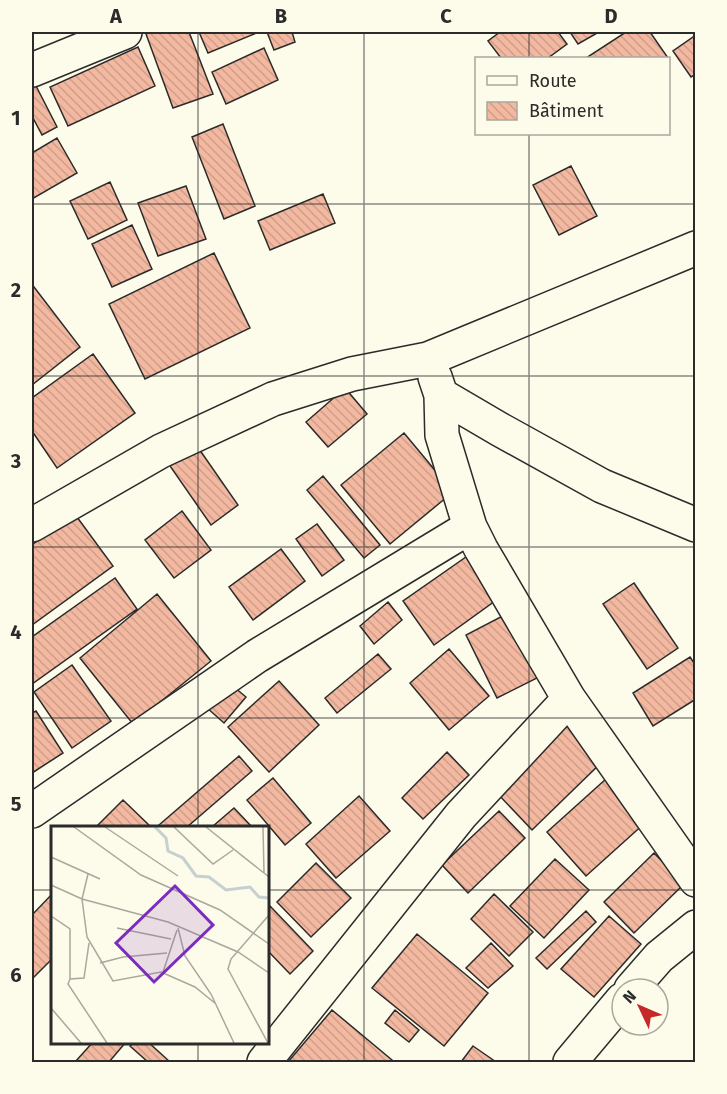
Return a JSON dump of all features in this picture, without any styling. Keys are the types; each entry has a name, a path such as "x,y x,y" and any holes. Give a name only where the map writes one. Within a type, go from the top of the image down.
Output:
{"street":[{"path":"32,70 125,32"},
{"path":"32,525 160,451 273,399 352,374 428,359 696,248"},
{"path":"428,359 441,395 442,435 470,528 569,699 696,880"},
{"path":"441,395 602,486 696,525"},
{"path":"32,811 257,656 470,528"},
{"path":"264,1062 461,815 569,699"},
{"path":"642,977 659,957 696,927"},
{"path":"570,1062 610,1014"}],"building":[{"path":"189,32 213,94 173,108 146,34"},
{"path":"199,32 259,32 208,53"},
{"path":"267,32 292,32 295,42 274,50"},
{"path":"500,32 558,32 567,44 549,57 500,57 488,41"},
{"path":"570,32 599,32 578,44"},
{"path":"626,32 650,32 667,57 588,57"},
{"path":"696,35 696,74 691,77 673,51"},
{"path":"138,47 155,86 68,126 50,87"},
{"path":"264,48 278,80 226,104 212,72"},
{"path":"34,82 57,127 42,135 32,116 32,83"},
{"path":"223,124 255,206 224,219 192,137"},
{"path":"57,138 77,173 32,199 32,153"},
{"path":"571,166 597,216 559,235 533,185"},
{"path":"110,182 127,220 88,239 70,201"},
{"path":"186,186 206,239 158,256 138,203"},
{"path":"323,194 335,223 270,250 258,221"},
{"path":"132,225 152,269 112,287 92,244"},
{"path":"214,253 250,328 145,379 109,304"},
{"path":"34,287 80,347 32,385 32,289"},
{"path":"93,354 135,413 57,468 32,431 32,398"},
{"path":"345,388 367,414 328,447 306,422"},
{"path":"404,433 453,492 390,544 341,485"},
{"path":"197,446 238,505 211,525 170,466"},
{"path":"323,476 380,545 364,558 307,490"},
{"path":"182,511 211,550 174,578 145,540"},
{"path":"74,513 113,566 32,625 32,545"},
{"path":"317,524 344,560 322,576 296,539"},
{"path":"281,549 305,581 253,620 229,587"},
{"path":"476,550 506,593 434,645 403,601"},
{"path":"115,578 137,609 32,684 32,637"},
{"path":"634,583 678,648 647,669 603,604"},
{"path":"157,594 211,661 133,724 80,658"},
{"path":"388,602 402,620 374,644 360,626"},
{"path":"516,609 547,673 497,698 466,635"},
{"path":"449,649 489,696 449,730 410,683"},
{"path":"378,654 391,669 337,713 325,698"},
{"path":"690,657 696,666 696,699 653,726 633,693"},
{"path":"72,665 111,721 72,748 34,692"},
{"path":"279,681 319,725 269,772 228,727"},
{"path":"228,682 246,697 224,723 206,707"},
{"path":"36,711 63,753 32,773 32,713"},
{"path":"569,722 605,759 532,830 496,792"},
{"path":"447,752 469,775 423,819 402,798"},
{"path":"239,756 252,771 188,826 159,825"},
{"path":"273,778 311,823 285,845 247,800"},
{"path":"607,778 646,822 586,876 547,832"},
{"path":"359,796 390,831 336,878 306,844"},
{"path":"123,800 150,826 97,826"},
{"path":"234,808 251,826 213,826"},
{"path":"499,811 525,838 468,893 442,865"},
{"path":"654,853 684,884 634,933 604,902"},
{"path":"555,859 589,890 544,938 510,906"},
{"path":"316,863 351,898 311,937 277,902"},
{"path":"494,894 533,932 509,956 471,919"},
{"path":"51,895 51,960 33,978 32,915"},
{"path":"270,906 313,951 290,974 268,951 268,908"},
{"path":"586,911 596,922 547,969 536,958"},
{"path":"609,916 641,944 594,997 561,969"},
{"path":"417,934 488,993 444,1046 372,988"},
{"path":"491,943 513,966 488,988 466,968"},
{"path":"332,1010 392,1060 390,1062 288,1062"},
{"path":"395,1010 419,1030 409,1042 385,1023"},
{"path":"92,1043 125,1043 109,1062 75,1062"},
{"path":"134,1043 149,1043 170,1062 148,1062 130,1046"},
{"path":"473,1046 496,1062 461,1062"}]}
